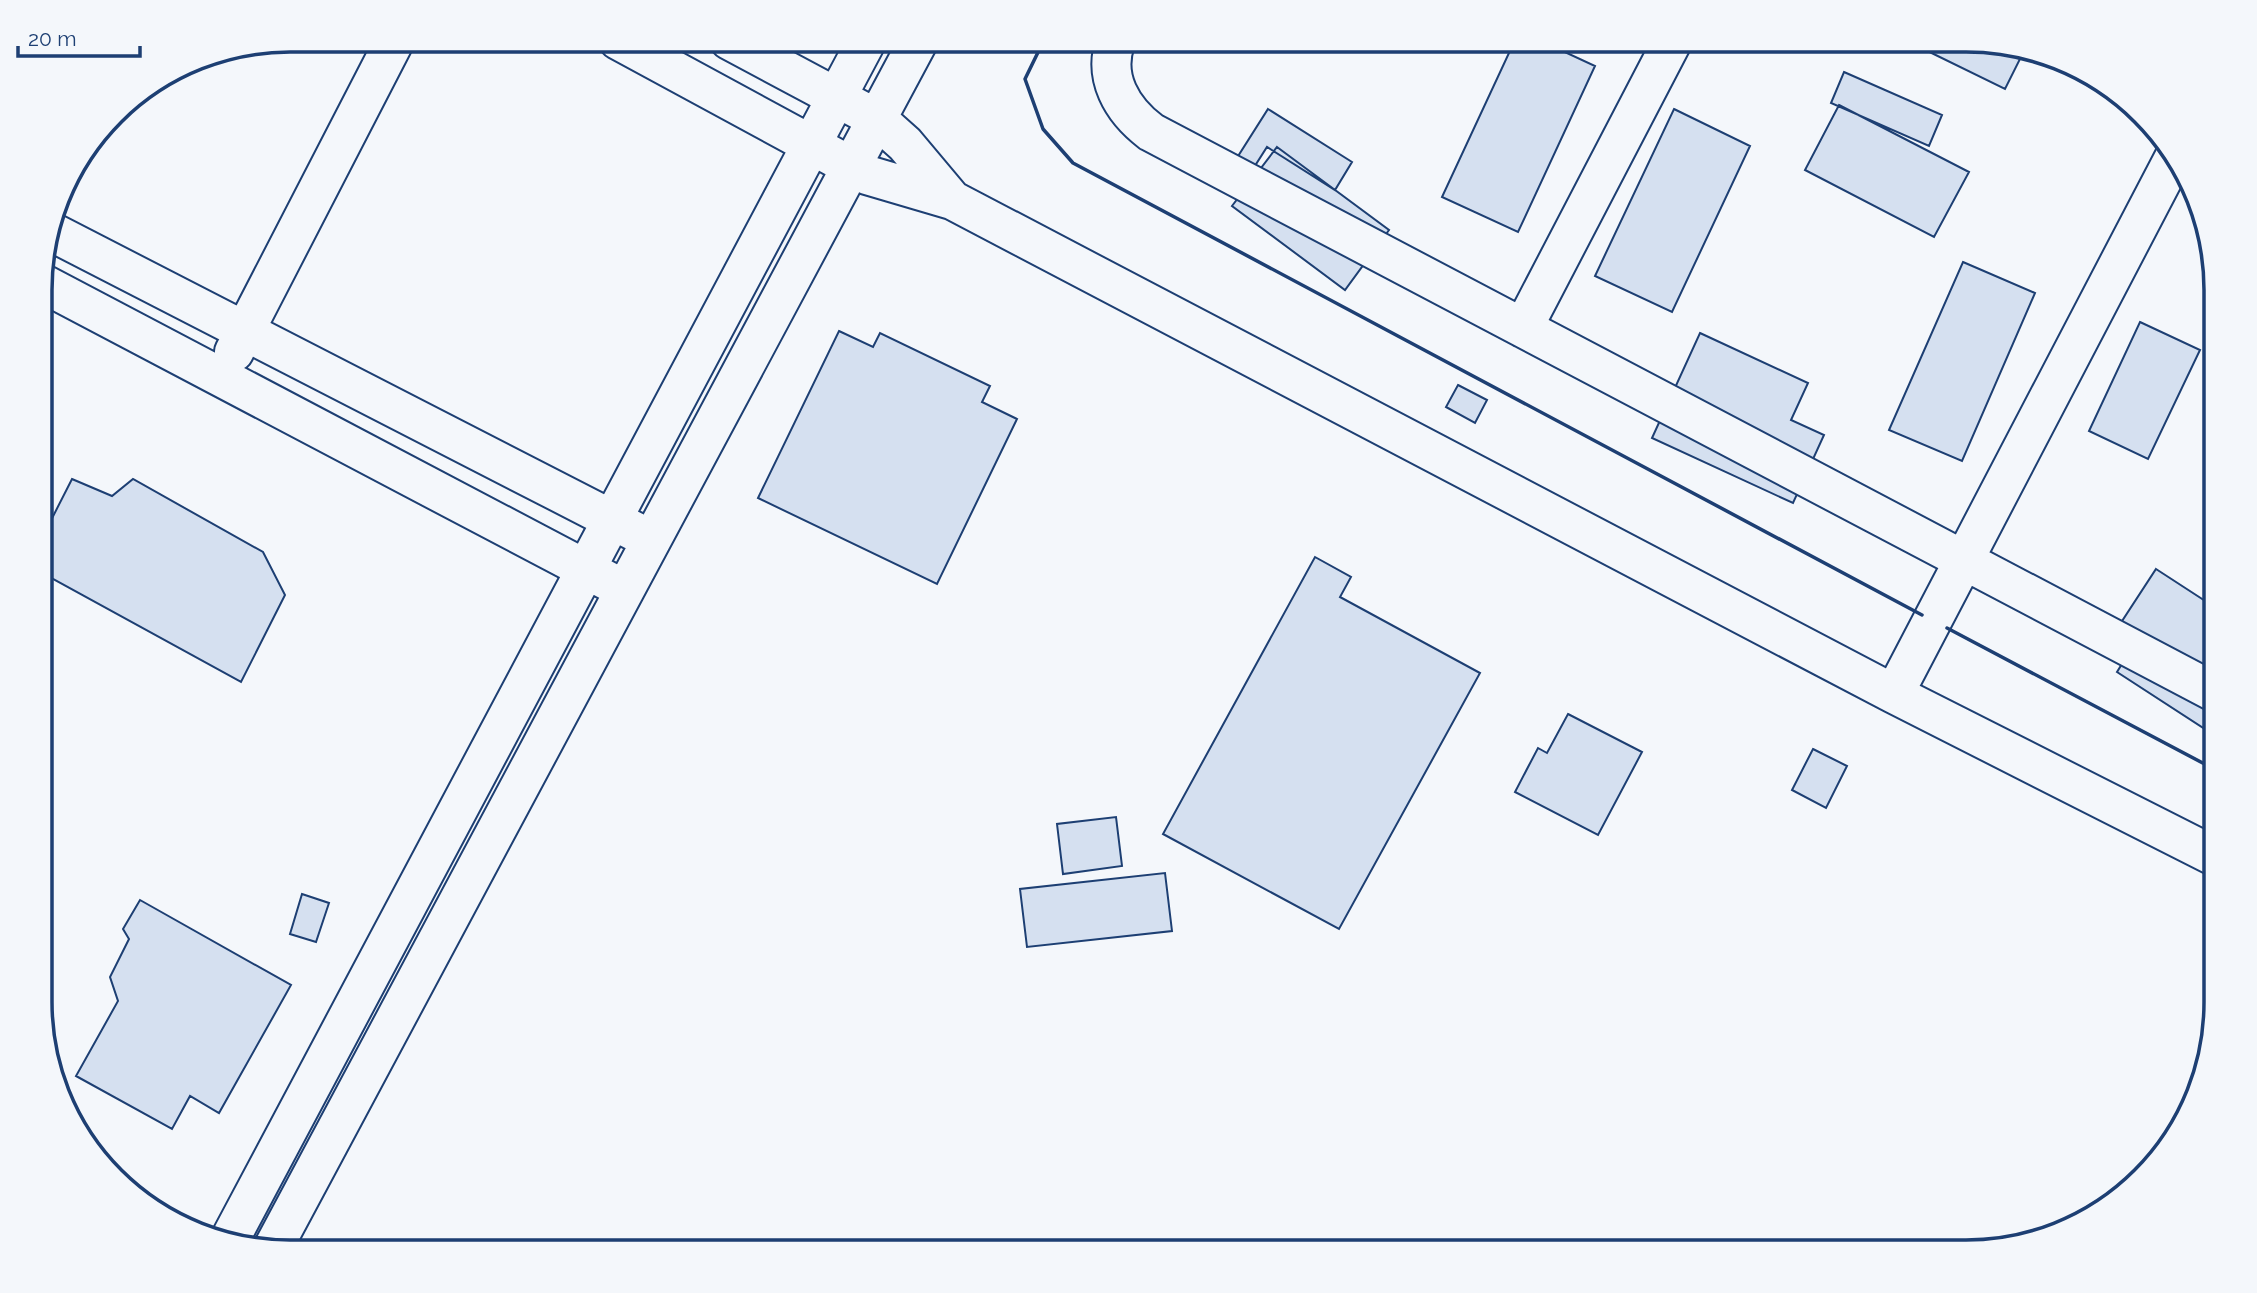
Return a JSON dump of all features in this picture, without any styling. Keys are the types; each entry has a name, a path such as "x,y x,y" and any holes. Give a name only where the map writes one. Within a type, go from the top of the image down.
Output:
{"street":[{"path":"222,376 389,52"},
{"path":"640,52 882,181 952,200 1894,694 2204,851"},
{"path":"752,52 877,119 905,144 952,200"},
{"path":"233,1233 860,52"},
{"path":"277,1239 913,52"},
{"path":"1114,52 1111,67 1114,86 1135,120 1151,132 2204,687"},
{"path":"1523,328 1667,52"},
{"path":"1894,694 2169,167"},
{"path":"59,236 614,518 651,541"},
{"path":"52,288 587,568 624,591"}],"building":[{"path":"1509,52 1565,52 1595,66 1518,232 1442,197"},
{"path":"1929,52 1967,52 2020,59 2005,89"},
{"path":"1844,72 1942,115 1929,146 1831,103"},
{"path":"1839,105 1969,172 1934,237 1805,170"},
{"path":"1268,109 1352,162 1335,190 1267,147 1244,183 1228,172"},
{"path":"1674,109 1750,146 1672,312 1595,276"},
{"path":"1277,147 1389,230 1345,290 1232,206"},
{"path":"1963,262 2035,293 1962,461 1889,430"},
{"path":"2140,322 2200,350 2148,459 2089,431"},
{"path":"839,331 873,347 880,333 990,386 982,402 1017,419 937,584 758,498"},
{"path":"1700,333 1808,383 1791,420 1824,435 1793,503 1652,438"},
{"path":"1458,385 1487,400 1475,423 1446,407"},
{"path":"72,479 112,496 133,479 263,552 285,595 241,682 52,578 52,518"},
{"path":"1315,557 1351,577 1340,597 1480,673 1339,929 1163,834"},
{"path":"2156,569 2204,600 2204,728 2117,672 2130,651 2111,638"},
{"path":"1568,714 1642,752 1598,835 1515,792 1538,748 1547,753"},
{"path":"1813,749 1847,766 1826,808 1792,790"},
{"path":"1116,817 1122,866 1063,874 1057,824"},
{"path":"1165,873 1172,931 1027,947 1020,889"},
{"path":"302,894 329,903 316,942 290,934"},
{"path":"140,900 291,985 219,1113 190,1096 172,1129 76,1076 118,1001 110,977 129,939 123,929"}],"wall":[{"path":"1038,52 1025,79 1043,129 1073,163 1922,615"},
{"path":"1947,628 2204,764"}]}
